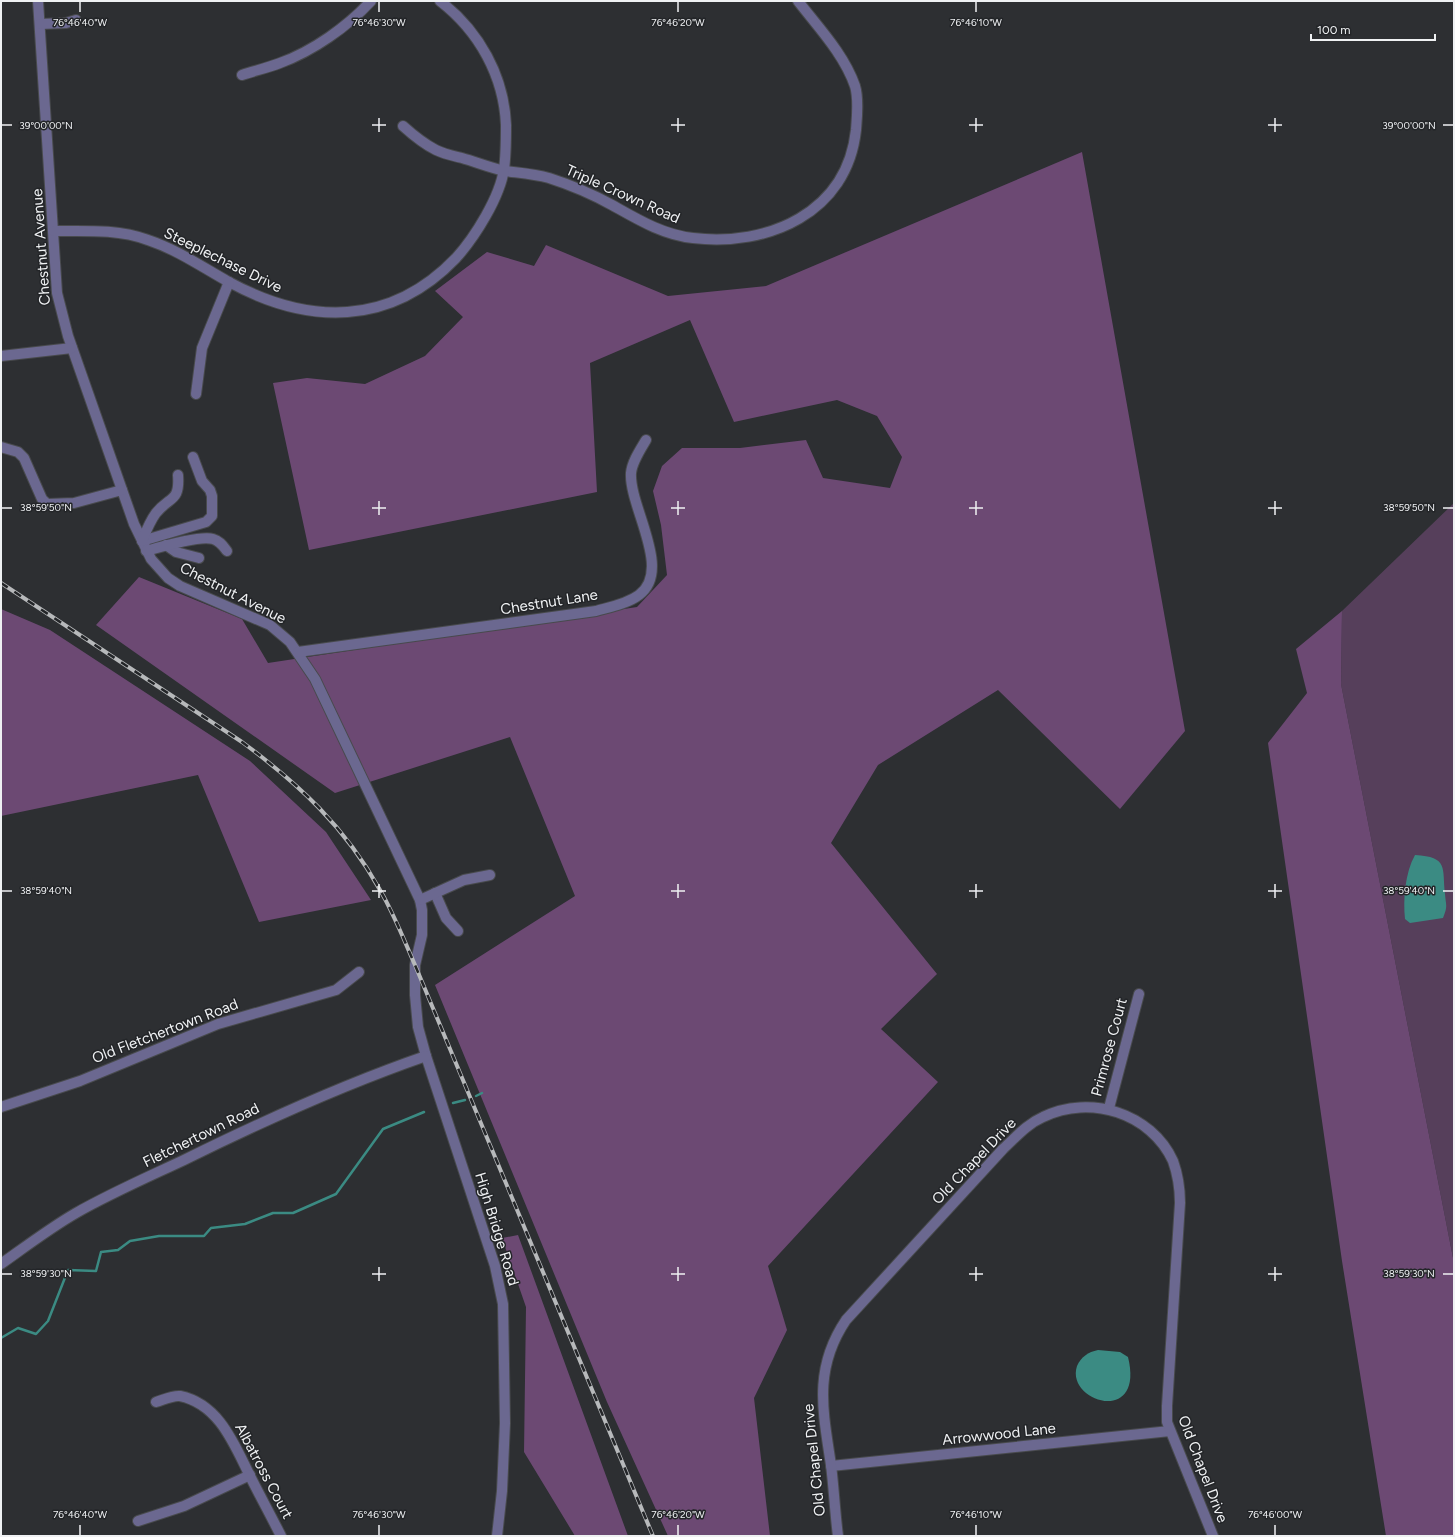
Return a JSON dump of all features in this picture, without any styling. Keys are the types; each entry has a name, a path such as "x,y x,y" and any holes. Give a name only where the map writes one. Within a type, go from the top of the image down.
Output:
{"street":[{"name":"Chestnut Avenue","path":"38,1 57,293 72,348 122,490 146,551 159,568 180,586 270,625 283,634 298,652 315,679 420,900 422,910 422,936 415,965 416,995 418,1027 426,1056"},
{"path":"242,75 281,63 300,54 349,21 371,1"},
{"name":"Steeplechase Drive","path":"54,231 106,231 147,239 183,254 229,282 274,303 305,311 345,312 363,310 387,303 416,289 432,279 464,248 489,210 504,171 505,116 501,90 485,51 475,36 452,10 440,1"},
{"name":"Triple Crown Road","path":"403,126 437,151 504,171 532,174 569,185 588,193 654,227 691,238 734,239 757,235 779,227 816,208 833,191 840,181 847,167 855,141 857,102 855,87 847,69 798,1"},
{"path":"40,24 66,23 76,20"},
{"path":"196,394 202,348 229,282"},
{"path":"1,356 72,348"},
{"name":"Chestnut Lane","path":"298,652 581,613 614,606 640,595 648,583 652,564 651,550 634,500 631,473 632,466 646,440"},
{"path":"1,447 18,452 24,458 42,499 47,504 74,503 122,490"},
{"path":"142,541 206,522 212,516 212,496 210,490 202,481 193,457"},
{"path":"142,541 151,520 156,513 177,494 179,486 178,475"},
{"path":"146,551 166,545 208,538 220,542 227,551"},
{"path":"166,545 176,552 199,558"},
{"path":"420,900 464,880 490,875"},
{"path":"435,893 446,918 458,931"},
{"name":"Old Fletchertown Road","path":"1,1107 80,1081 218,1024 336,990 359,972"},
{"name":"Primrose Court","path":"1108,1108 1139,994"},
{"name":"Fletchertown Road","path":"1,1264 74,1214 99,1200 238,1133 326,1093 364,1077 426,1056"},
{"name":"High Bridge Road","path":"426,1056 495,1266 503,1304 505,1423 502,1491 497,1536"},
{"name":"Old Chapel Drive","path":"838,1536 831,1466 822,1410 823,1382 830,1350 846,1320 1003,1149 1026,1127 1044,1116 1064,1110 1089,1107 1108,1108 1130,1116 1150,1131 1167,1151 1179,1180 1180,1203 1167,1406 1170,1431 1213,1536"},
{"name":"Albatross Court","path":"156,1402 178,1396 192,1400 205,1408 224,1427 240,1453 281,1536"},
{"name":"Arrowwood Lane","path":"831,1466 1170,1431"},
{"path":"138,1521 184,1506 250,1475"}],"shaded area":[{"path":"1082,152 1185,731 1120,809 998,690 878,765 831,843 937,974 881,1029 938,1082 768,1266 787,1330 754,1398 770,1536 668,1536 607,1402 435,985 575,896 510,737 335,793 96,625 139,577 242,619 268,663 637,607 667,575 661,525 653,491 662,466 682,448 740,448 806,440 823,478 890,488 902,457 877,416 837,400 734,422 690,320 590,363 597,492 309,550 273,383 307,378 365,384 425,356 463,317 435,291 487,252 534,266 546,245 668,296 766,286"},
{"path":"1454,503 1454,1263 1341,684 1342,611"},
{"path":"1,609 50,630 250,761 326,832 371,900 259,922 198,775 1,816"},
{"path":"1342,611 1341,684 1454,1263 1454,1536 1386,1536 1342,1261 1268,743 1307,693 1296,649"},
{"path":"1415,855 1434,858 1439,861 1442,866 1446,906 1446,911 1443,918 1410,923 1405,919 1404,903 1407,878"},
{"path":"518,1235 628,1536 575,1536 524,1452 526,1307 502,1238"},
{"path":"1098,1350 1120,1352 1128,1357 1130,1379 1126,1393 1116,1400 1104,1401 1092,1397 1082,1389 1076,1379 1077,1366 1081,1360 1091,1352"}],"waterway":[{"path":"476,1096 482,1093"},
{"path":"453,1103 465,1100"},
{"path":"1,1338 18,1328 36,1334 48,1321 68,1270 96,1271 101,1252 118,1250 130,1241 159,1236 204,1236 211,1228 245,1224 273,1213 293,1213 336,1194 383,1129 424,1112"}],"railway":[{"path":"1,583 242,742 283,774 320,808 352,846 380,890 399,927 653,1536"}]}
